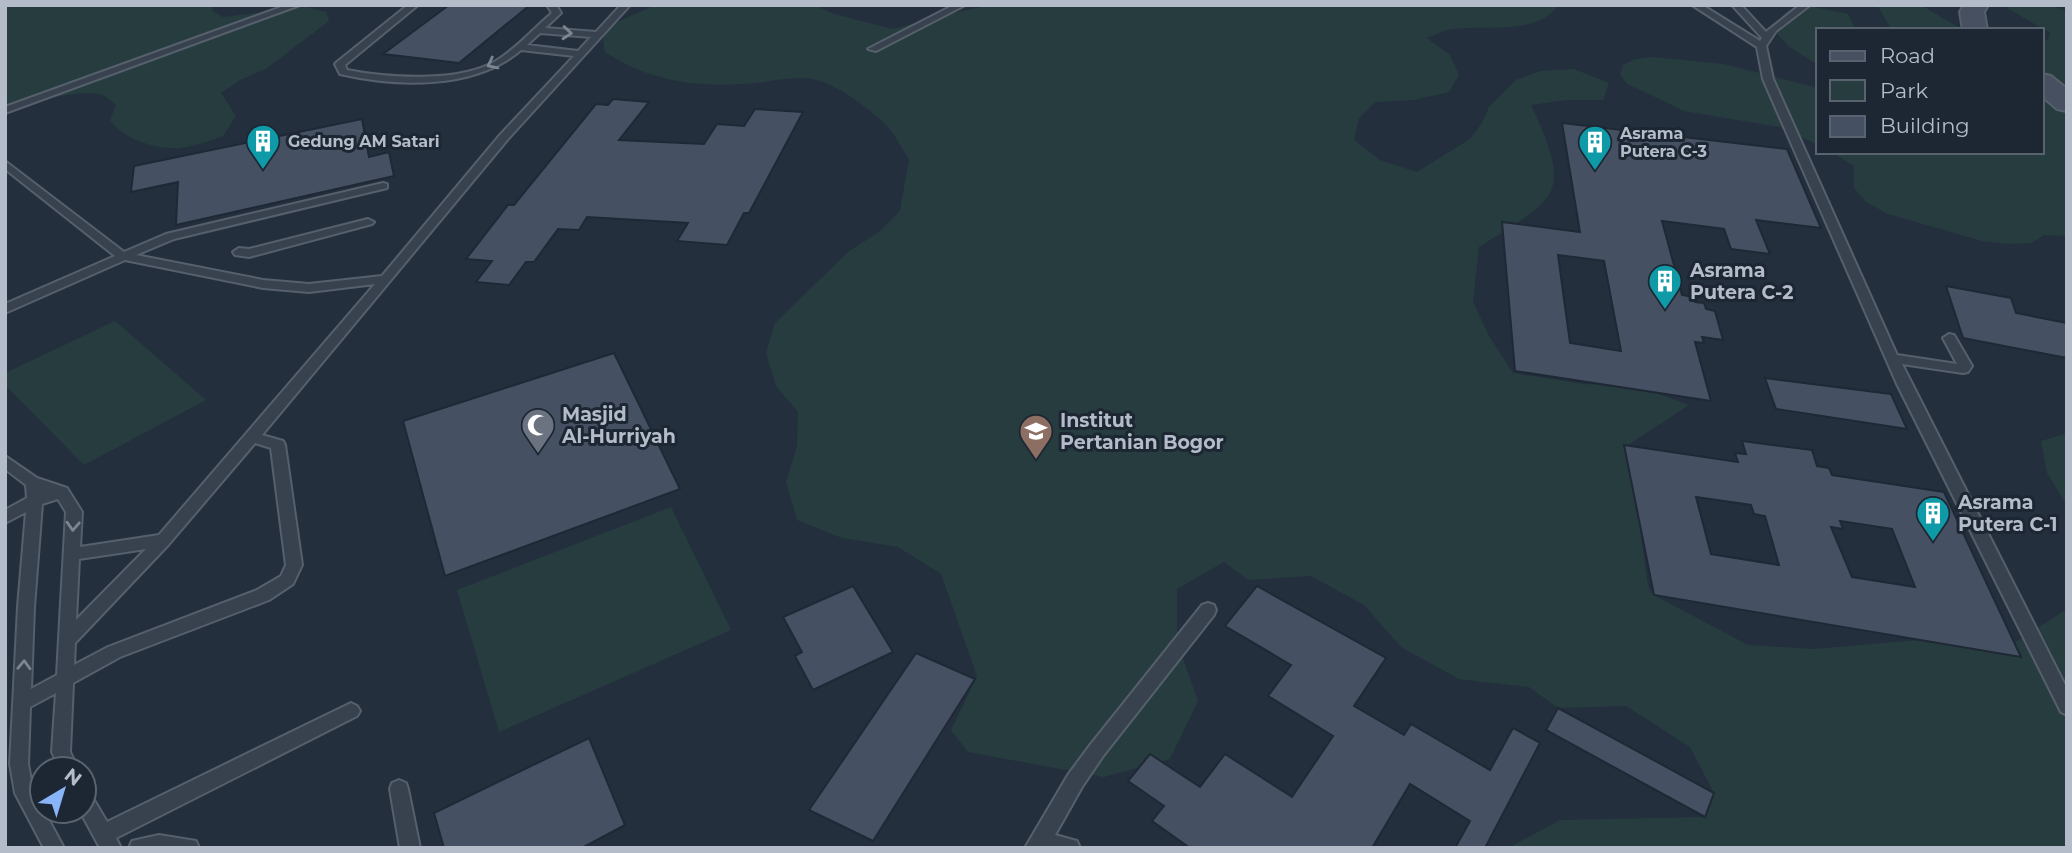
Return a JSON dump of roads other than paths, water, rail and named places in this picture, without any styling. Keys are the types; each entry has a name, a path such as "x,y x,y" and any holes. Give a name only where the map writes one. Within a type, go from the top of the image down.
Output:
{"street":[{"path":"1975,28 1972,12 1976,5"},
{"path":"2044,84 2067,103"}],"lane":[{"path":"5,110 296,5"},
{"path":"414,5 340,64 343,72 361,77 445,77 476,72 498,64 557,13 551,5"},
{"path":"67,640 164,540 504,137 626,5"},
{"path":"873,49 961,5"},
{"path":"1696,5 1764,42"},
{"path":"1736,5 1764,42 1768,79 1892,358 2067,706"},
{"path":"1764,42 1773,29 1806,5"},
{"path":"537,30 598,35"},
{"path":"517,47 580,54"},
{"path":"5,164 122,256 274,285 309,288 386,279"},
{"path":"5,309 122,256 186,231 383,186"},
{"path":"239,252 249,253 368,222"},
{"path":"1892,358 1963,369 1965,366 1949,338"},
{"path":"23,702 114,652 264,595 287,580 294,565 278,445 253,437"},
{"path":"5,460 33,483 62,492 69,499 74,512 62,755"},
{"path":"33,483 35,502 26,607 23,702 12,769 54,848"},
{"path":"5,517 62,492"},
{"path":"72,554 164,540"},
{"path":"1070,848 1038,844 1075,781 1097,750 1208,610"},
{"path":"98,825 107,841 351,711"},
{"path":"399,789 410,848"},
{"path":"139,848 159,844 189,848"}],"place":[{"name":"Gedung AM Satari","path":"263,171"},
{"name":"Asrama Putera C-3","path":"1595,172"},
{"name":"Asrama Putera C-2","path":"1665,311"},
{"name":"Masjid Al-Hurriyah","path":"538,455"},
{"name":"Institut Pertanian Bogor","path":"1036,461"},
{"name":"Asrama Putera C-1","path":"1933,543"}]}
